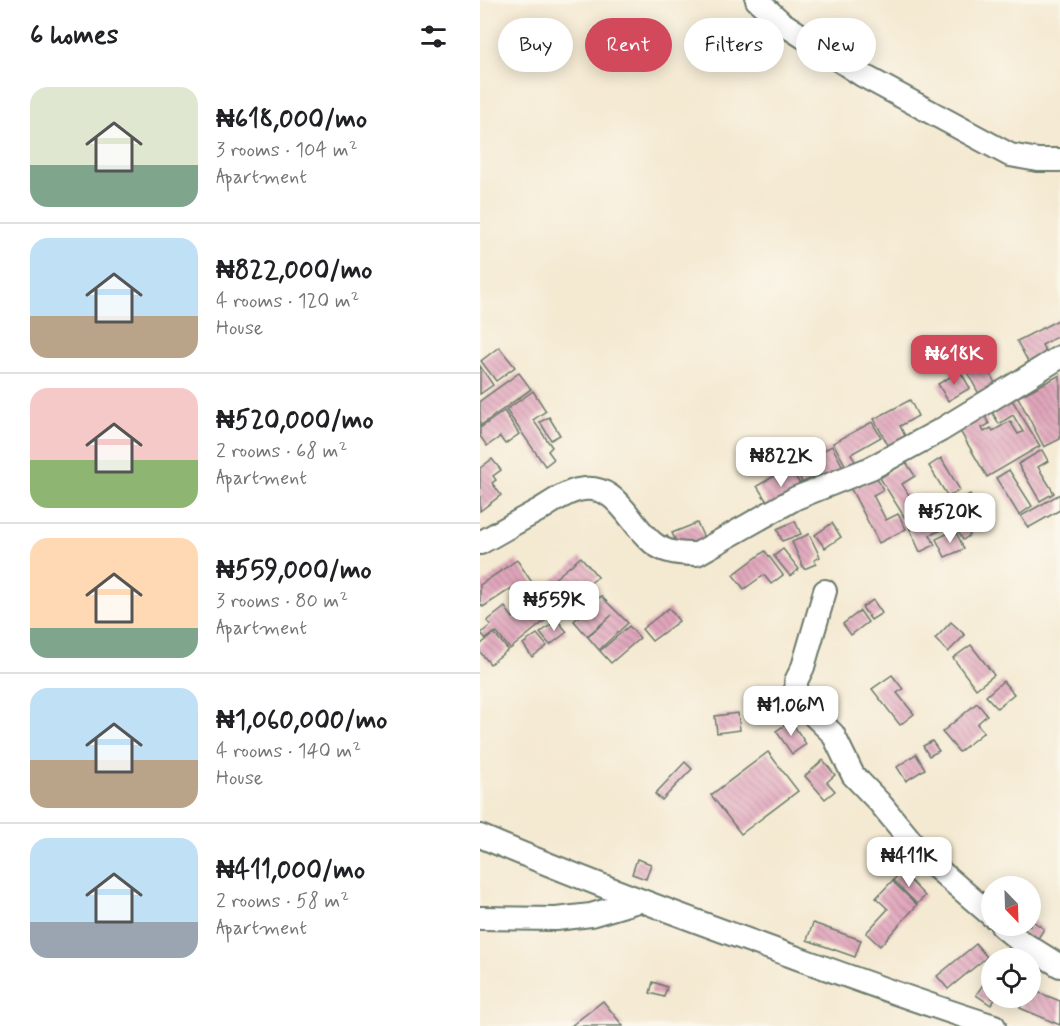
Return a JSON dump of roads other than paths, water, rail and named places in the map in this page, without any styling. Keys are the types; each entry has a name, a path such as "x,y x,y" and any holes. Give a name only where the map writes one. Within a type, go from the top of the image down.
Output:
{"street":[{"path":"757,0 782,23 862,75 1010,156 1060,160"},
{"path":"480,543 566,494 587,489 600,490 612,496 652,542 679,554 697,554 796,498 871,468 941,430 1060,357"},
{"path":"825,591 803,667 796,681 796,691 807,709 833,734 854,775 925,858 981,906"},
{"path":"480,836 638,901 937,1008 994,1026"},
{"path":"480,918 556,919 591,915 638,901"},
{"path":"1014,936 1060,966"}]}
